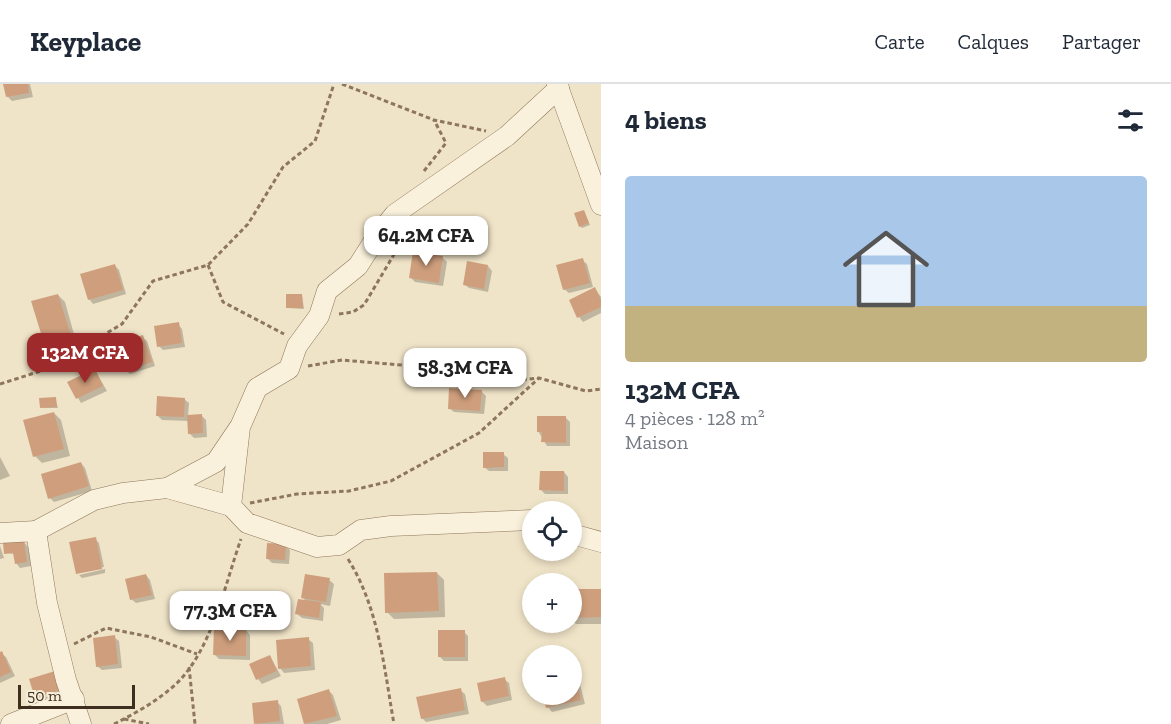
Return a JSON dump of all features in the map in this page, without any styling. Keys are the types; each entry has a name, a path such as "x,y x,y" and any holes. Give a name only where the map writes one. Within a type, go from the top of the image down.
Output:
{"street":[{"path":"167,488 216,462 240,427 256,388 289,369 297,346 319,316 327,291 358,266 377,236 395,214 423,197 507,136 558,86 601,205"},
{"path":"231,506 240,427"},
{"path":"0,533 36,531 94,500 123,492 167,488 231,506 247,523 317,547 339,545 362,530 522,520"},
{"path":"36,531 47,603 81,724"},
{"path":"582,537 601,542"},
{"path":"11,724 74,699"}],"path":[{"path":"0,384 44,370 122,324 153,280 208,265 248,224 283,167 315,141 334,84"},
{"path":"342,84 434,120 507,136"},
{"path":"422,173 446,142 434,120"},
{"path":"319,316 353,312 364,306 407,235 423,197"},
{"path":"208,265 223,302 277,332 290,335 297,346"},
{"path":"289,369 342,360 424,367 462,380 483,382 539,378 586,391 601,389"},
{"path":"231,506 297,494 349,491 391,481 479,433 539,378"},
{"path":"114,724 166,693 179,681 197,654 211,630 247,523"},
{"path":"339,545 363,581 375,621 394,724"},
{"path":"59,651 106,628 151,637 197,654"},
{"path":"189,666 195,724"},
{"path":"124,719 149,724"}],"building":[{"path":"3,84 28,84 29,93 6,97"},
{"path":"584,210 589,223 579,227 574,213"},
{"path":"413,251 443,256 439,283 409,278"},
{"path":"583,258 590,283 563,290 556,265"},
{"path":"467,261 488,265 484,289 463,285"},
{"path":"115,264 123,290 88,300 80,274"},
{"path":"595,287 601,300 601,307 577,318 569,300"},
{"path":"58,294 74,345 47,353 31,301"},
{"path":"286,294 302,294 303,308 286,308"},
{"path":"179,322 182,343 157,347 154,326"},
{"path":"143,335 152,362 124,371 115,344"},
{"path":"95,369 103,386 76,399 67,382"},
{"path":"449,388 482,390 480,411 448,409"},
{"path":"157,396 185,398 184,417 156,416"},
{"path":"56,397 57,407 40,408 39,398"},
{"path":"54,412 64,449 33,457 23,420"},
{"path":"202,414 203,433 188,434 187,415"},
{"path":"537,416 566,416 566,443 541,442 542,432 537,432"},
{"path":"483,452 504,452 504,467 483,468"},
{"path":"81,462 89,486 48,499 41,474"},
{"path":"540,471 564,471 564,491 539,490"},
{"path":"96,537 102,569 76,574 69,542"},
{"path":"24,541 27,562 15,564 13,553 4,554 3,543"},
{"path":"267,543 286,544 285,560 266,559"},
{"path":"437,572 439,611 385,613 384,573"},
{"path":"146,574 152,595 130,600 125,579"},
{"path":"305,574 330,578 326,602 301,598"},
{"path":"582,589 601,589 601,617 582,618"},
{"path":"298,599 321,602 319,618 295,614"},
{"path":"214,628 246,629 246,656 213,655"},
{"path":"438,630 465,630 465,657 438,657"},
{"path":"115,635 118,664 96,667 93,638"},
{"path":"309,637 311,666 278,669 276,640"},
{"path":"2,651 11,672 0,677 0,652"},
{"path":"270,655 277,671 256,680 249,664"},
{"path":"55,671 61,690 35,698 29,679"},
{"path":"505,677 509,696 481,702 477,683"},
{"path":"461,688 465,710 421,719 416,697"},
{"path":"329,689 337,716 304,724 297,699"},
{"path":"278,700 280,721 254,724 252,703"}]}
